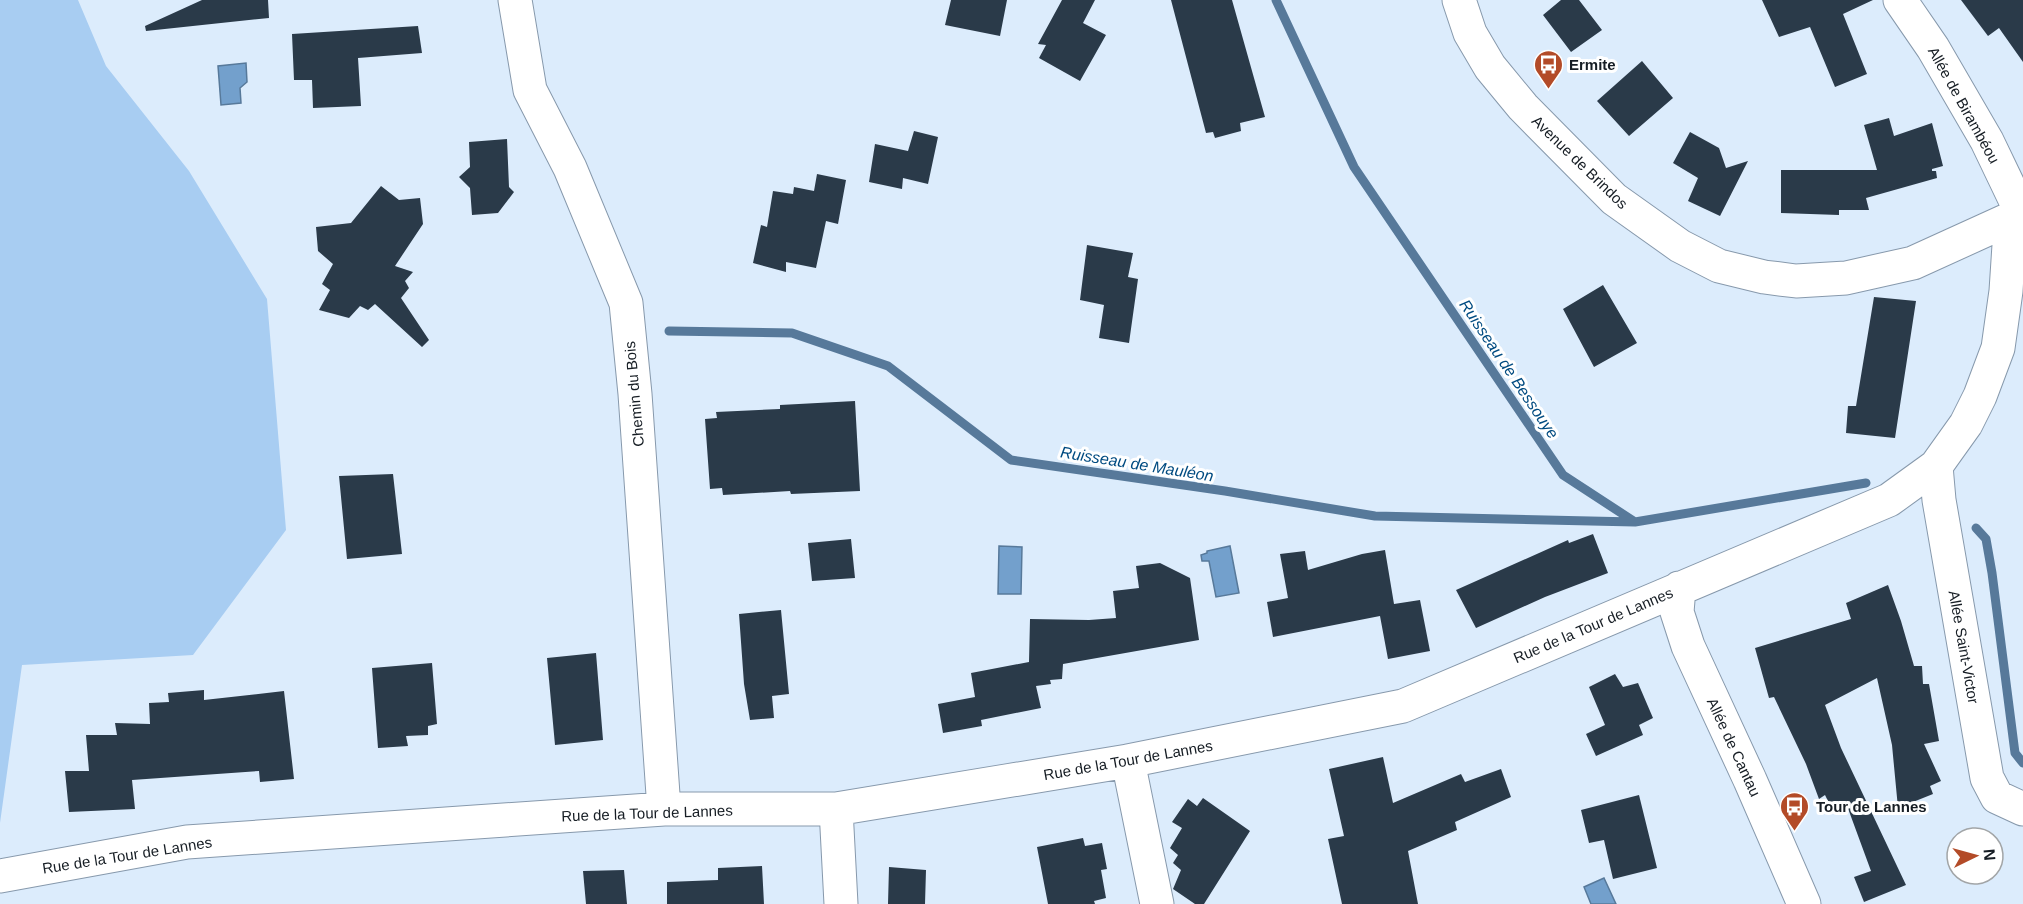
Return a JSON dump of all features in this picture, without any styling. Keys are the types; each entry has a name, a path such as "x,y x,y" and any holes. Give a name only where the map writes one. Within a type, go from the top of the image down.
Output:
{"street":[{"name":"Chemin du Bois","path":"516,0 530,90 570,168 626,303 635,394 664,809"},
{"name":"Avenue de Brindos","path":"1459,0 1470,33 1485,59 1523,107 1614,199 1680,246 1719,266 1764,277 1796,281 1846,278 1913,263 2022,214"},
{"name":"Allée de Birambéou","path":"1900,0 1933,48 1987,141 2022,214"},
{"name":"Rue de la Tour de Lannes","path":"0,876 187,842 664,809 836,809 1128,761 1403,706 1889,500 1936,466 1966,424 1980,396 1998,348 2006,291 2009,245 2022,214"},
{"name":"Allée Saint-Victor","path":"1936,466 1939,500 1987,778 1997,797 2023,809"},
{"name":"Allée de Cantau","path":"1679,588 1677,612 1688,646 1804,904"},
{"path":"1128,761 1157,904"},
{"path":"836,809 841,904"}],"shaded area":[{"path":"0,0 78,0 106,66 189,171 267,299 286,530 193,655 22,665 0,823"},
{"path":"246,63 247,82 240,88 241,103 221,105 218,66"},
{"path":"999,546 1022,547 1021,594 998,594"},
{"path":"1230,546 1239,593 1216,597 1209,561 1202,561 1201,555 1207,551"},
{"path":"1604,878 1616,904 1591,904 1584,887"}],"building":[{"path":"202,0 268,0 269,18 146,31 145,26"},
{"path":"951,0 1007,0 1000,36 945,25"},
{"path":"1062,0 1095,0 1083,23 1106,35 1080,81 1039,58 1046,45 1038,44"},
{"path":"1171,0 1232,0 1265,117 1240,123 1241,131 1215,138 1213,132 1206,133"},
{"path":"1561,0 1579,0 1602,30 1571,52 1543,15"},
{"path":"1762,0 1873,0 1843,14 1867,74 1835,87 1810,27 1779,37"},
{"path":"1961,0 2023,0 2023,62 1999,28 1988,36"},
{"path":"418,26 422,53 358,58 361,106 313,108 312,80 294,80 292,34"},
{"path":"1642,61 1673,98 1629,136 1597,101"},
{"path":"1889,118 1894,136 1932,123 1943,166 1932,169 1936,171 1937,178 1866,198 1869,210 1839,210 1839,215 1781,213 1781,170 1877,170 1864,125"},
{"path":"914,131 938,137 928,184 903,178 902,189 869,182 875,144 908,151"},
{"path":"1690,132 1719,148 1726,168 1748,161 1720,216 1688,201 1698,178 1673,163"},
{"path":"507,139 509,187 514,192 498,213 472,215 470,188 459,177 470,167 469,142"},
{"path":"817,174 846,180 838,224 826,221 816,268 786,262 786,272 753,263 761,225 767,227 773,191 793,194 794,187 814,191"},
{"path":"381,186 399,200 420,198 423,224 395,266 413,272 405,281 409,288 401,298 429,340 422,347 375,304 368,310 360,306 349,318 319,310 330,290 322,284 333,264 318,251 316,227 351,223"},
{"path":"1087,245 1133,253 1128,277 1138,279 1129,343 1099,338 1104,305 1080,300"},
{"path":"1603,285 1637,343 1594,367 1563,309"},
{"path":"1874,297 1916,301 1895,438 1846,433 1848,406 1856,406"},
{"path":"855,401 860,491 791,494 790,491 723,495 722,488 710,489 705,419 717,418 716,412 780,409 780,405"},
{"path":"393,474 402,554 347,559 339,476"},
{"path":"1593,534 1608,573 1545,597 1476,628 1456,590 1568,540 1569,543"},
{"path":"851,539 855,578 812,581 808,543"},
{"path":"1385,550 1394,604 1420,600 1430,651 1388,659 1380,616 1273,637 1267,602 1288,598 1280,554 1305,551 1308,570 1362,554"},
{"path":"1160,563 1190,578 1199,640 1063,664 1062,679 1050,680 1051,684 1036,686 1041,708 981,720 982,726 943,733 938,704 975,697 971,673 1029,662 1030,619 1116,618 1113,591 1139,588 1136,566"},
{"path":"1888,585 1914,666 1922,666 1923,684 1929,684 1939,741 1924,744 1941,781 1930,786 1933,794 1898,808 1892,745 1877,678 1825,705 1841,748 1906,885 1864,902 1854,877 1871,871 1846,803 1832,809 1825,795 1819,799 1806,764 1774,697 1769,698 1755,648 1851,619 1846,603"},
{"path":"781,610 789,694 772,696 774,718 750,720 744,684 739,614"},
{"path":"596,653 603,740 555,745 547,658"},
{"path":"432,663 437,724 428,726 428,735 406,736 408,746 378,748 372,668"},
{"path":"1615,674 1623,687 1638,683 1653,718 1639,725 1643,735 1596,756 1586,734 1605,725 1589,687"},
{"path":"204,690 204,700 284,691 294,779 260,782 259,771 132,780 135,809 69,812 65,771 89,771 86,735 117,735 115,723 150,724 149,703 169,702 168,693"},
{"path":"1383,757 1393,803 1461,774 1465,782 1501,769 1511,797 1455,822 1457,830 1408,851 1418,904 1342,904 1328,839 1344,836 1329,769"},
{"path":"1639,795 1657,868 1613,879 1604,840 1589,843 1581,810"},
{"path":"1203,798 1250,831 1204,904 1195,904 1173,889 1181,870 1173,863 1178,855 1170,848 1182,828 1172,822 1188,799 1197,806"},
{"path":"1083,838 1085,846 1102,843 1107,869 1101,870 1106,898 1094,901 1095,904 1048,904 1037,847"},
{"path":"762,866 764,904 667,904 667,882 718,880 718,868"},
{"path":"889,867 926,870 925,904 888,904"},
{"path":"624,870 627,904 586,904 583,871"}],"waterway":[{"name":"Ruisseau de Bessouye","path":"1276,0 1354,167 1563,475 1635,522 1866,483"},
{"name":"Ruisseau de Mauléon","path":"669,331 792,333 888,366 1011,460 1225,491 1375,516 1635,522"},
{"name":"Ruisseau de Bessouye","path":"1976,528 1986,539 2015,753 2023,763"}],"place":[{"name":"Ermite","path":"1548,90"},
{"name":"Tour de Lannes","path":"1795,832"}]}
